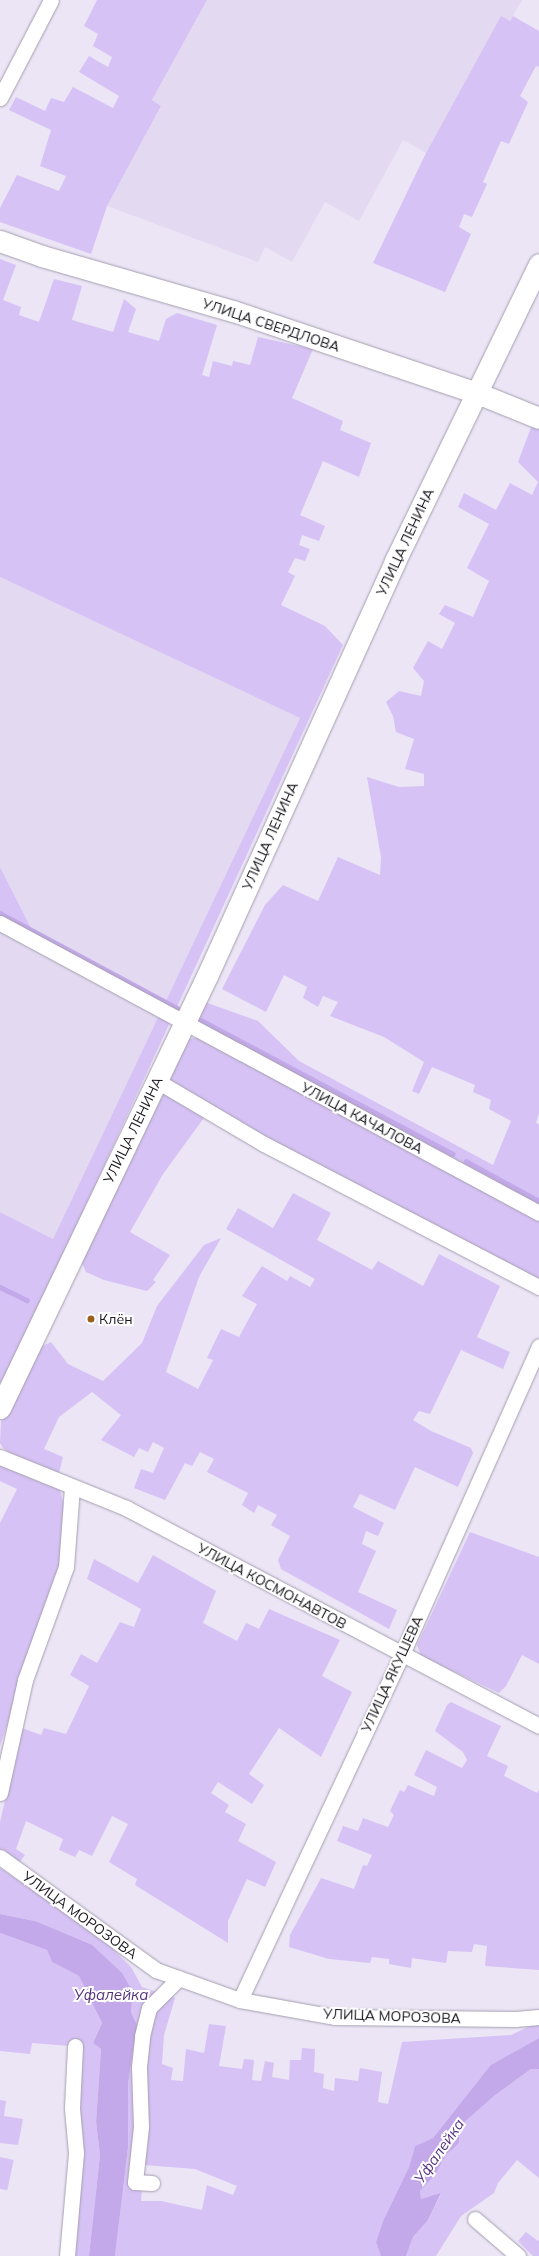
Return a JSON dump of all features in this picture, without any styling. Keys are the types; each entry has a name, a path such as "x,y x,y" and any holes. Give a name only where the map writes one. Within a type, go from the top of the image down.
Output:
{"street":[{"path":"0,98 51,0"},
{"name":"УЛИЦА СВЕРДЛОВА","path":"0,241 42,256 233,311 477,392 539,418"},
{"name":"УЛИЦА ЛЕНИНА","path":"0,1408 157,1081 395,561 539,264"},
{"name":"УЛИЦА КАЧАЛОВА","path":"0,923 539,1214"},
{"path":"157,1081 264,1144 539,1287"},
{"name":"УЛИЦА ЯКУШЕВА","path":"240,2000 402,1654 539,1346"},
{"name":"УЛИЦА КОСМОНАВТОВ","path":"0,1457 72,1488 126,1508 539,1726"},
{"path":"0,1793 26,1680 66,1567 72,1488"},
{"name":"УЛИЦА МОРОЗОВА","path":"0,1857 156,1970 240,2000 335,2017 515,2019 539,2017"},
{"path":"152,2183 135,2182 141,2127 140,2067 142,2036 149,2008 179,1978"},
{"path":"67,2256 76,2153 72,2108 75,2046"},
{"path":"475,2219 518,2256"}],"shaded area":[{"path":"97,0 207,0 152,100 161,106 107,206 91,254 0,222 0,208 17,175 59,191 66,176 40,166 51,130 9,110 16,97 45,111 51,98 64,102 73,87 113,108 119,96 79,72 89,56 108,67 112,57 93,46 98,34 84,26"},
{"path":"207,0 522,0 510,21 501,17 426,153 403,140 359,221 325,202 292,262 265,247 258,262 107,206 161,106 152,100"},
{"path":"501,16 510,21 513,16 539,31 539,67 536,66 520,96 528,102 509,144 501,141 483,182 487,184 472,217 464,214 459,227 471,234 445,292 373,263 426,153"},
{"path":"0,259 16,265 3,300 21,307 19,315 39,322 54,279 82,286 72,320 113,332 124,299 136,309 128,332 159,341 166,319 177,313 217,325 202,375 209,377 213,361 232,366 233,361 250,365 258,337 313,349 292,398 343,421 340,430 371,443 359,477 323,461 300,515 325,526 319,541 302,535 299,545 310,549 305,561 295,558 288,572 295,576 281,605 325,626 343,645 82,1214 0,1386 0,1212 53,1239 300,718 0,577"},
{"path":"532,425 539,429 539,1113 536,1123 539,1124 539,1208 192,1023 202,1001 258,1021 299,1061 493,1165 511,1121 489,1109 491,1100 473,1092 475,1085 432,1067 419,1094 412,1091 424,1062 384,1037 330,1016 338,1002 323,996 318,1007 303,998 307,987 284,975 266,1012 222,989 265,905 283,885 318,901 338,857 380,875 381,857 367,777 399,787 424,786 424,774 405,769 414,739 396,732 393,716 386,702 399,691 421,696 424,681 413,668 428,641 442,649 455,623 439,614 445,605 473,617 489,581 467,568 489,524 458,507 464,493 496,510 510,483 532,495 538,482 518,462"},
{"path":"0,577 300,718 53,1239 0,1212 0,930 35,936 0,867"},
{"path":"0,867 35,936 0,917"},
{"path":"199,1037 539,1219 539,1280 268,1138 169,1079 188,1039"},
{"path":"160,1089 206,1115 163,1174 130,1232 170,1255 153,1280 156,1282 147,1291 104,1280 86,1272 79,1257"},
{"path":"293,1193 331,1213 317,1240 372,1270 378,1261 423,1286 439,1254 500,1286 477,1337 510,1352 503,1369 461,1350 430,1414 419,1411 413,1420 431,1431 471,1448 473,1453 458,1487 415,1467 395,1510 360,1494 353,1507 384,1523 378,1536 366,1531 362,1544 376,1551 358,1592 397,1610 389,1629 281,1569 278,1560 290,1536 271,1525 277,1515 258,1505 254,1513 242,1505 248,1493 207,1472 214,1459 200,1452 192,1466 185,1463 165,1500 134,1488 141,1469 153,1473 164,1448 153,1442 148,1452 139,1448 134,1457 101,1440 121,1415 92,1392 59,1417 44,1449 63,1457 59,1473 13,1455 3,1448 0,1443 1,1422 36,1349 51,1342 68,1364 103,1381 142,1343 157,1306 204,1245 221,1238 199,1277 166,1372 198,1389 213,1360 207,1358 221,1329 239,1337 257,1304 242,1296 262,1266 287,1281 290,1276 310,1287 315,1279 226,1229 238,1208 273,1228"},
{"path":"0,1464 60,1490 66,1514 60,1568 0,1746 0,1523 17,1489 0,1481"},
{"path":"470,1532 539,1557 539,1664 522,1655 506,1686 499,1693 421,1656 417,1645"},
{"path":"153,1555 216,1591 203,1623 237,1641 246,1623 259,1629 269,1609 340,1640 322,1676 352,1692 321,1757 279,1728 249,1774 264,1785 252,1804 218,1782 211,1793 229,1805 225,1812 246,1824 238,1841 276,1862 265,1887 247,1879 228,1921 228,1943 135,1885 137,1879 109,1862 128,1824 112,1816 92,1856 79,1850 75,1857 59,1850 63,1839 26,1821 16,1849 25,1855 18,1864 0,1851 0,1822 22,1728 41,1735 44,1728 66,1734 89,1686 70,1675 81,1654 97,1663 120,1622 134,1627 141,1609 87,1579 94,1559 138,1583"},
{"path":"451,1702 501,1726 487,1756 508,1766 504,1776 537,1793 539,1790 539,1970 485,1966 487,1946 474,1944 472,1952 448,1951 446,1963 412,1958 411,1968 389,1964 389,1959 372,1957 370,1963 329,1959 289,1947 290,1935 321,1878 354,1889 363,1865 367,1866 372,1855 337,1841 343,1826 358,1831 363,1818 388,1827 394,1815 390,1811 400,1790 404,1792 408,1785 434,1796 437,1787 414,1775 426,1750 462,1768 467,1760 463,1752 435,1731 447,1705"},
{"path":"0,1868 103,1939 131,1967 142,1987 175,1998 164,2035 162,2064 173,2068 171,2080 183,2081 186,2049 204,2053 209,2024 226,2026 219,2066 242,2069 244,2059 254,2060 252,2080 261,2081 265,2061 274,2063 272,2077 289,2080 290,2060 301,2060 302,2048 315,2049 314,2072 324,2074 323,2088 334,2091 335,2078 358,2081 360,2068 382,2072 378,2102 388,2104 402,2042 511,2035 530,2026 539,2025 539,2038 491,2066 433,2138 415,2146 409,2167 383,2221 376,2242 381,2256 115,2256 128,2148 128,2084 137,2025 131,2012 133,1992 35,1921 0,1914","holes":["144,2165 195,2169 237,2186 233,2195 207,2185 202,2210 161,2201 141,2201"]},
{"path":"0,1933 47,1950 52,1962 79,1976 102,2023 93,2043 101,2049 96,2122 100,2155 89,2256 73,2256 83,2047 32,2043 30,2054 0,2051"},
{"path":"531,2069 539,2069 539,2178 517,2160 498,2183 494,2193 461,2216 436,2256 406,2256 413,2237 428,2220 441,2194 421,2199 420,2191 435,2175 446,2155 459,2143 460,2126 494,2096"},
{"path":"0,2100 6,2101 4,2116 23,2119 18,2145 0,2143"},
{"path":"0,2157 14,2160 7,2190 0,2189"},
{"path":"526,2232 538,2241 539,2240 539,2256 533,2256 518,2241"}],"water":[{"name":"Уфалейка","path":"0,1914 35,1921 92,1945 122,1973 133,1992 131,2012 137,2025 128,2084 128,2148 115,2256 89,2256 100,2155 96,2122 101,2049 93,2043 102,2023 79,1976 52,1962 47,1950 0,1933"},
{"name":"Уфалейка","path":"539,2038 539,2069 531,2069 494,2096 460,2126 459,2143 446,2155 435,2175 420,2191 421,2199 441,2193 428,2220 413,2237 406,2256 381,2256 376,2242 383,2221 409,2167 415,2146 433,2138 491,2065"}],"waterway":[{"path":"0,913 177,1008"},
{"path":"201,1020 453,1154"},
{"path":"466,1161 539,1201"},
{"path":"0,1287 27,1300"}],"place":[{"name":"Клён","path":"91,1319"}]}
